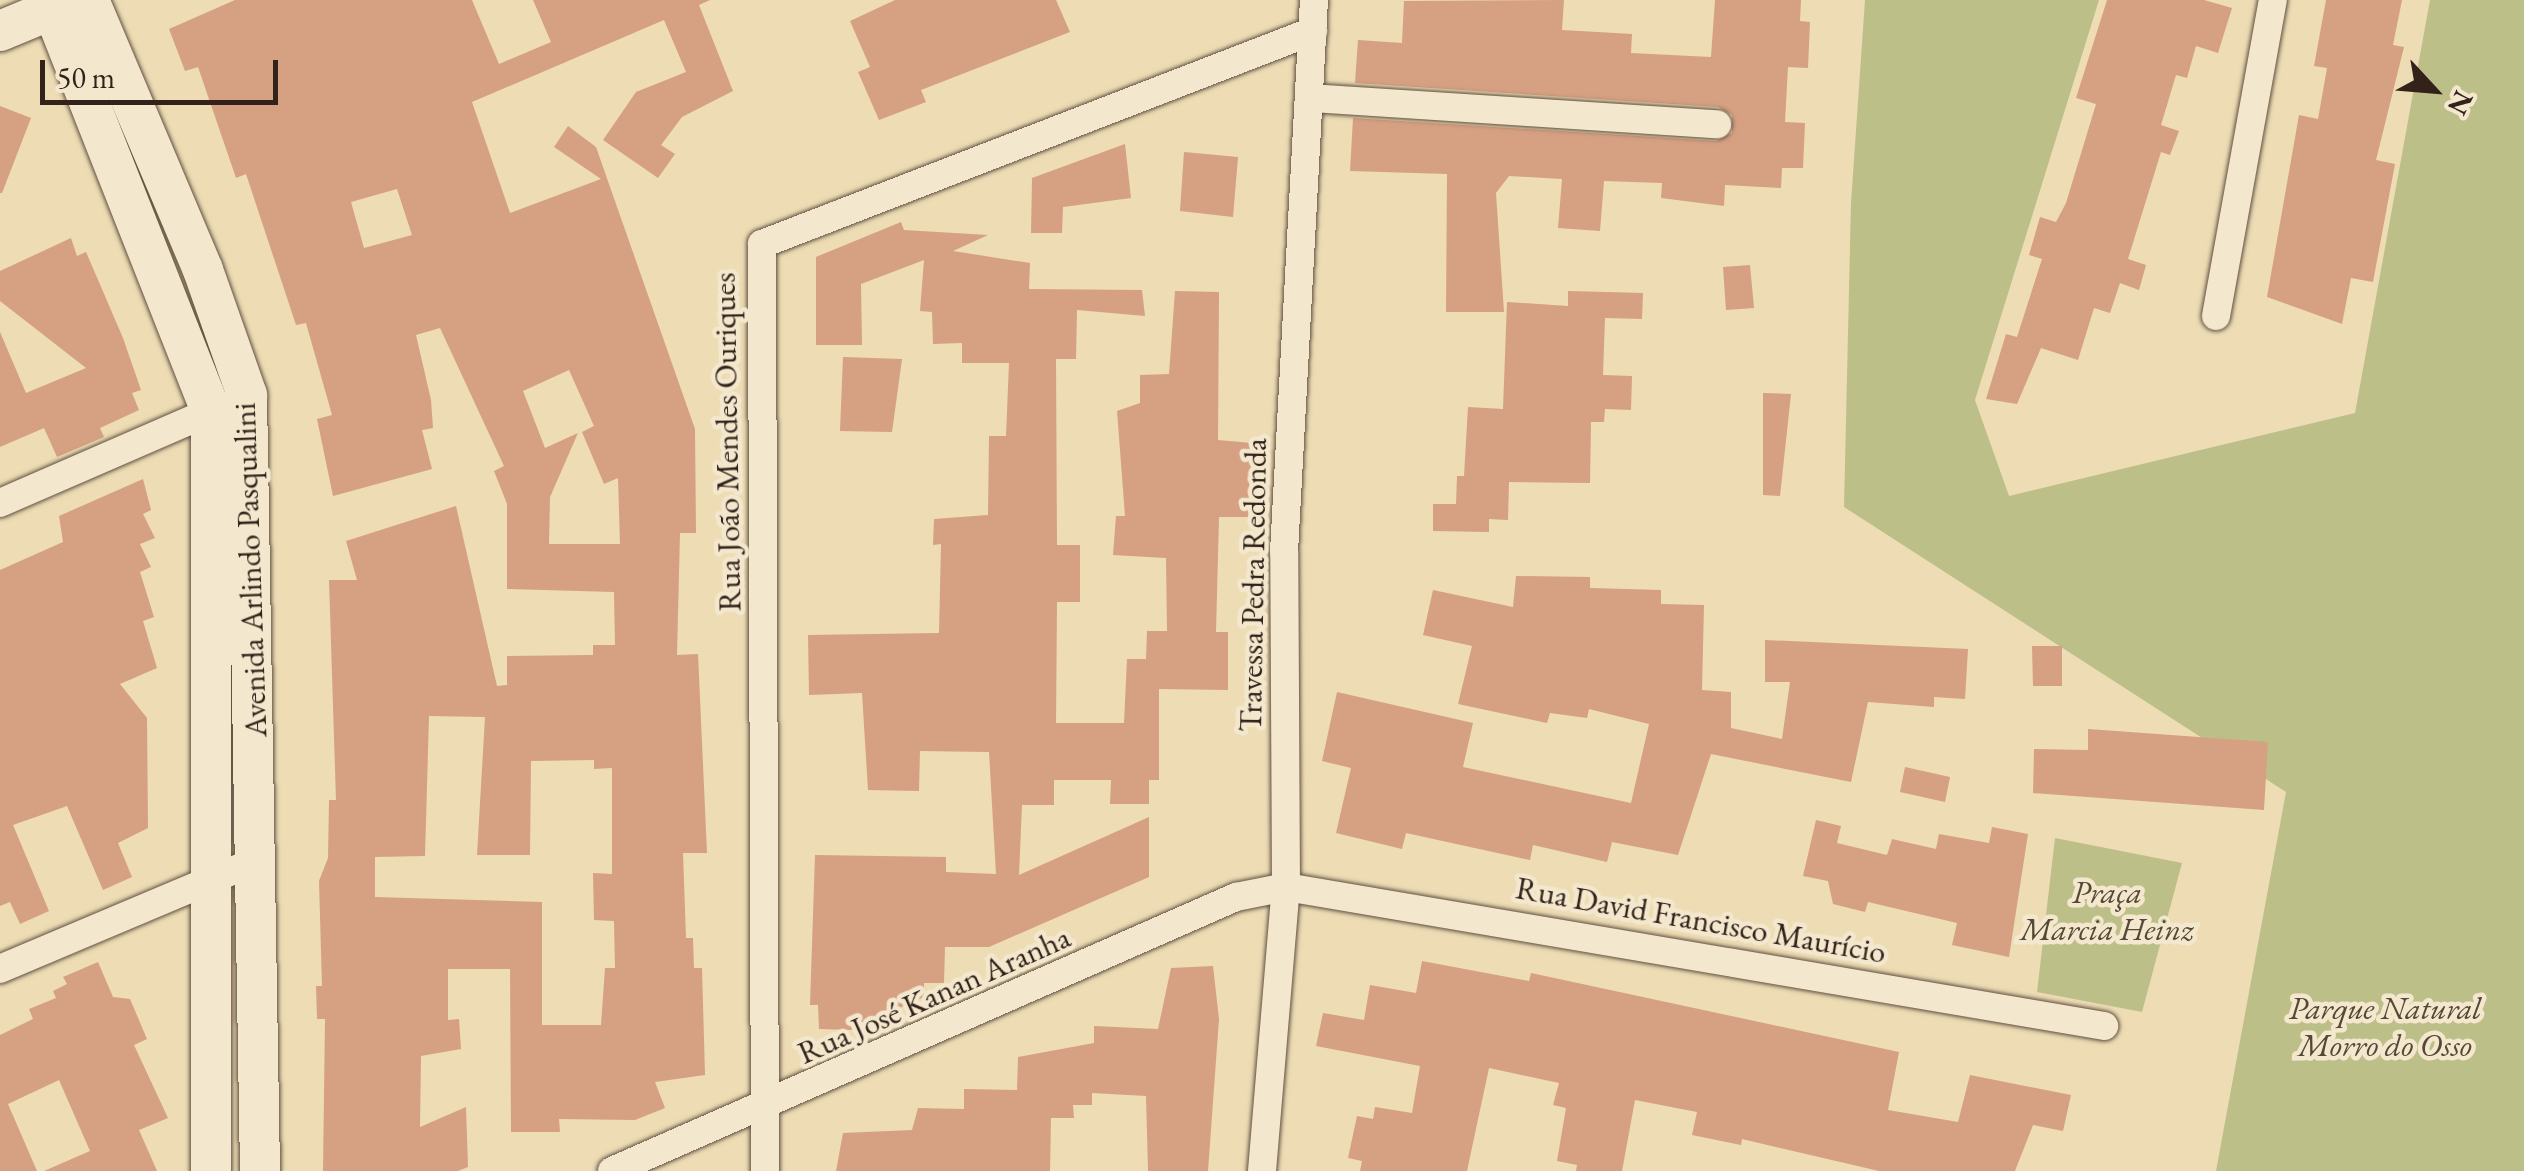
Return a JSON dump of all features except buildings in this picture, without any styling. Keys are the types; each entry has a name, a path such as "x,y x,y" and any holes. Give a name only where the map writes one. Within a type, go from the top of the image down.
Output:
{"street":[{"name":"Travessa Pedra Redonda","path":"1262,1171 1286,886 1284,552 1314,0"},
{"path":"2216,316 2273,0"},
{"path":"0,31 67,2"},
{"name":"Avenida Arlindo Pasqualini","path":"67,2 229,403 256,861 260,1171"},
{"name":"Rua João Mendes Ouriques","path":"764,1171 762,244 1313,30"},
{"path":"1310,98 1716,124"},
{"path":"0,503 229,403"},
{"name":"Avenida Arlindo Pasqualini","path":"211,1171 214,877 229,403"},
{"path":"0,969 256,861"},
{"name":"Rua José Kanan Aranha","path":"612,1171 765,1110 1236,897 1286,886"},
{"name":"Rua David Francisco Maurício","path":"1286,886 2104,1026"}],"green space":[{"name":"Parque Natural Morro do Osso","path":"1865,0 2099,0 1975,400 2009,496 2355,413 2430,0 2524,0 2524,1171 2216,1171 2286,792 1844,507 1851,203"},
{"name":"Praça Marcia Heinz","path":"2055,838 2182,863 2142,1012 2037,992"}]}
